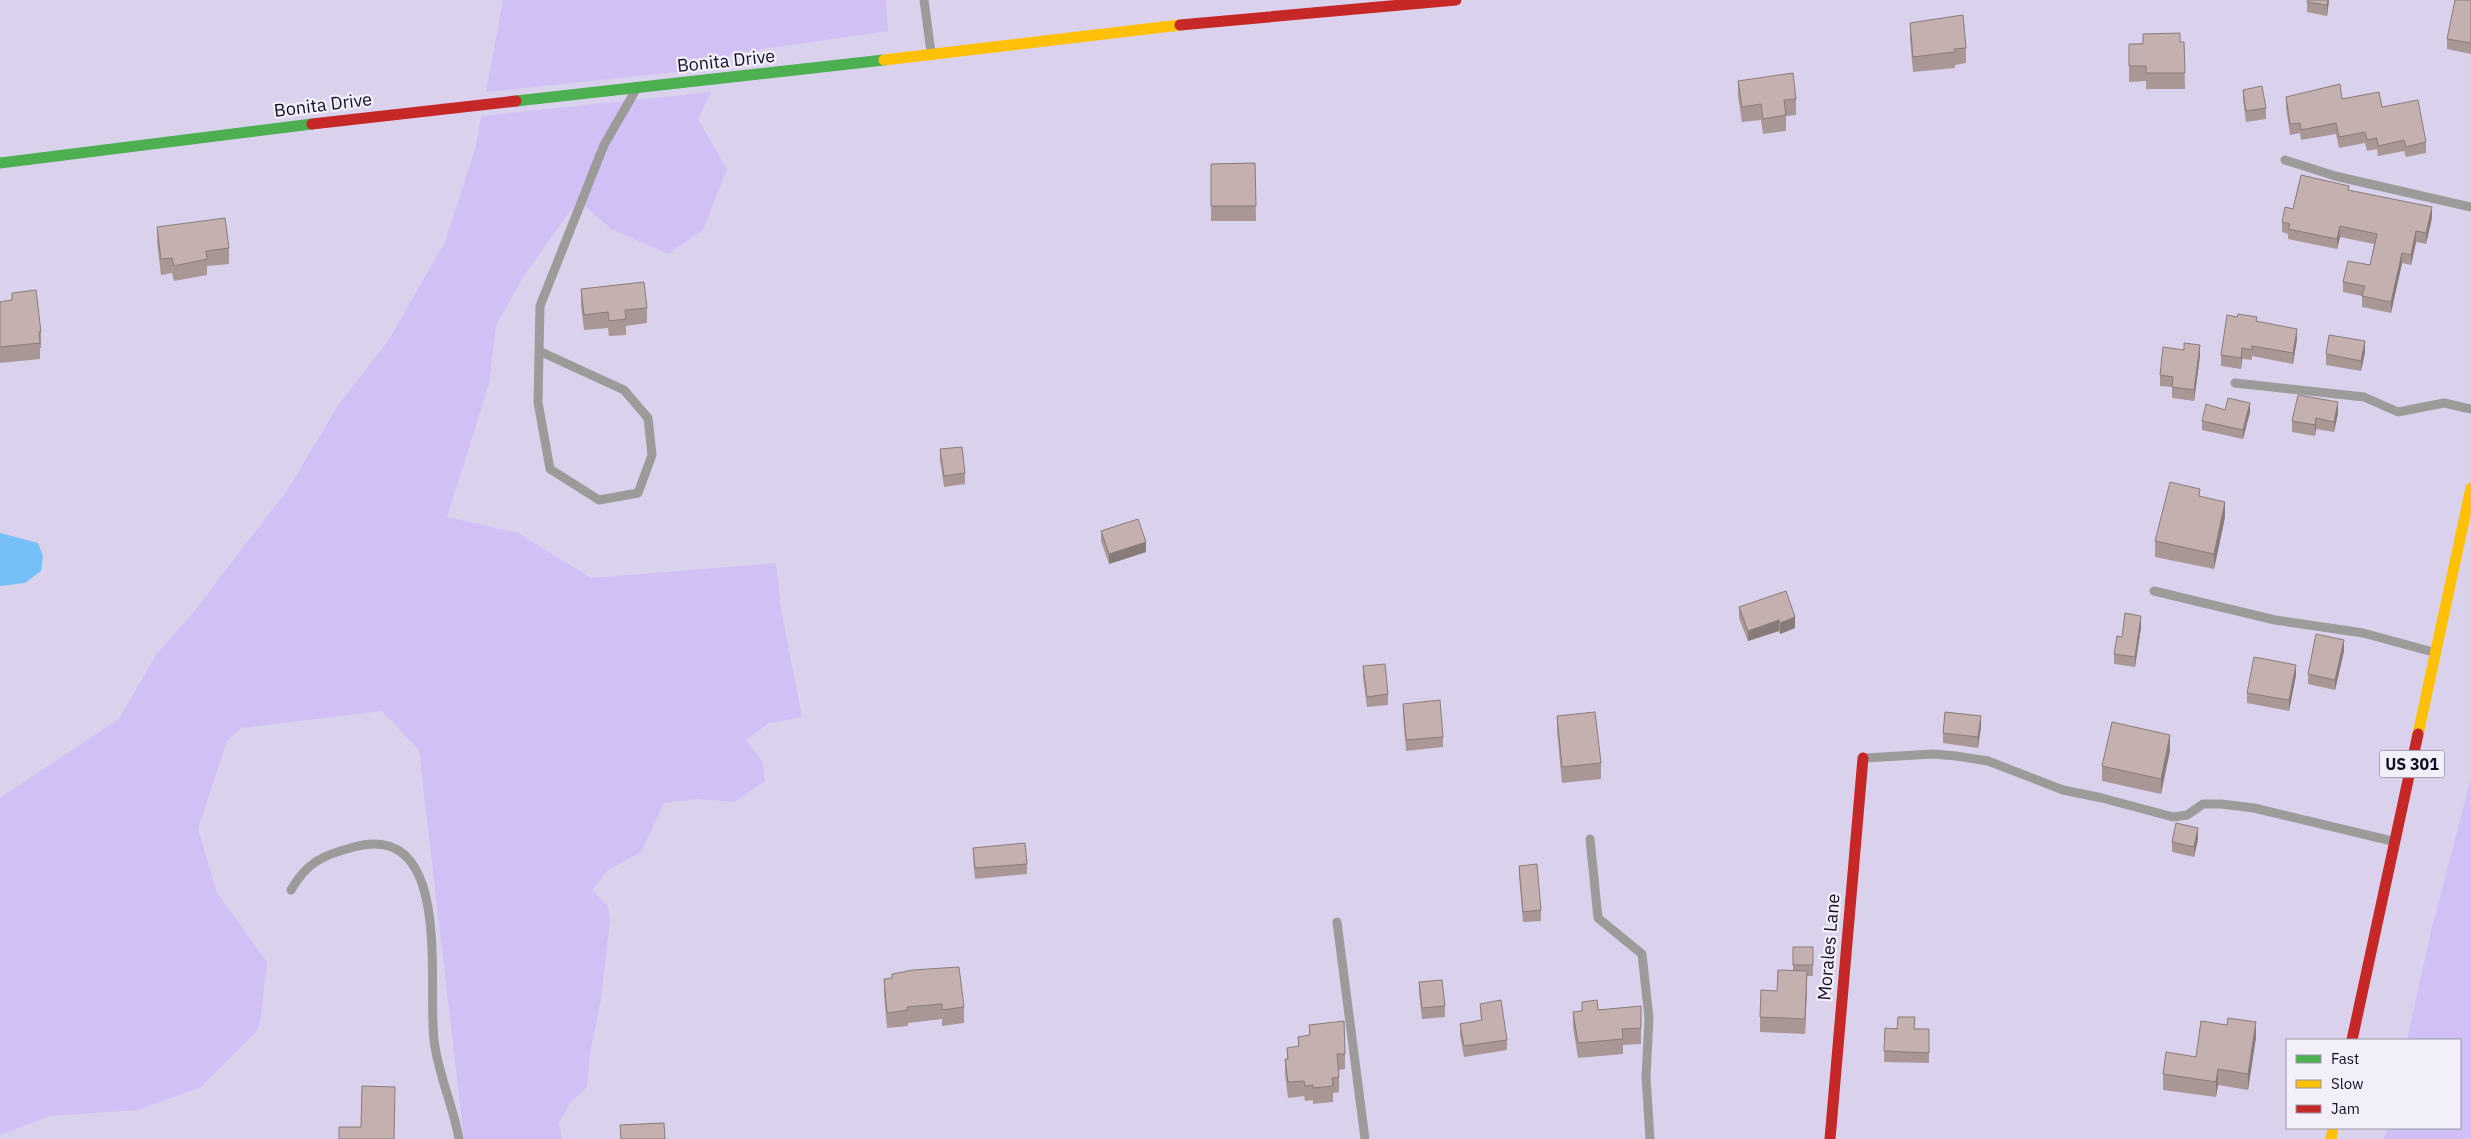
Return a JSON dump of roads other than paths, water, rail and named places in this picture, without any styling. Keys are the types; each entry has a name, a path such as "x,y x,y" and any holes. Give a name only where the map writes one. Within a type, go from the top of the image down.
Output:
{"street":[{"name":"Bonita Drive","path":"0,163 392,114 637,88 1236,19 1456,0"},
{"name":"US 301","path":"2352,1039 2471,488"},
{"name":"Morales Lane","path":"1830,1139 1863,758"}],"lane":[{"path":"924,0 931,54"},
{"path":"539,351 624,390 648,418 652,455 638,493 599,500 550,469 538,402 539,351 540,306 604,145 637,88"},
{"path":"2285,160 2335,176 2471,207"},
{"path":"2235,383 2364,397 2398,412 2444,403 2471,409"},
{"path":"2154,591 2275,620 2363,634 2436,652"},
{"path":"1863,758 1932,754 1956,756 1988,761 2063,790 2102,798 2173,817 2187,815 2203,804 2221,804 2331,825 2395,841"},
{"path":"1590,839 1598,918 1642,954 1649,1018 1646,1077 1650,1139"},
{"path":"291,890 300,874 312,862 337,851 365,844 382,842 406,856 417,871 428,902 432,941 433,1039 439,1073 459,1139"},
{"path":"1337,922 1365,1139"}],"water":[{"path":"0,533 38,543 43,556 41,571 25,583 0,586"}]}
